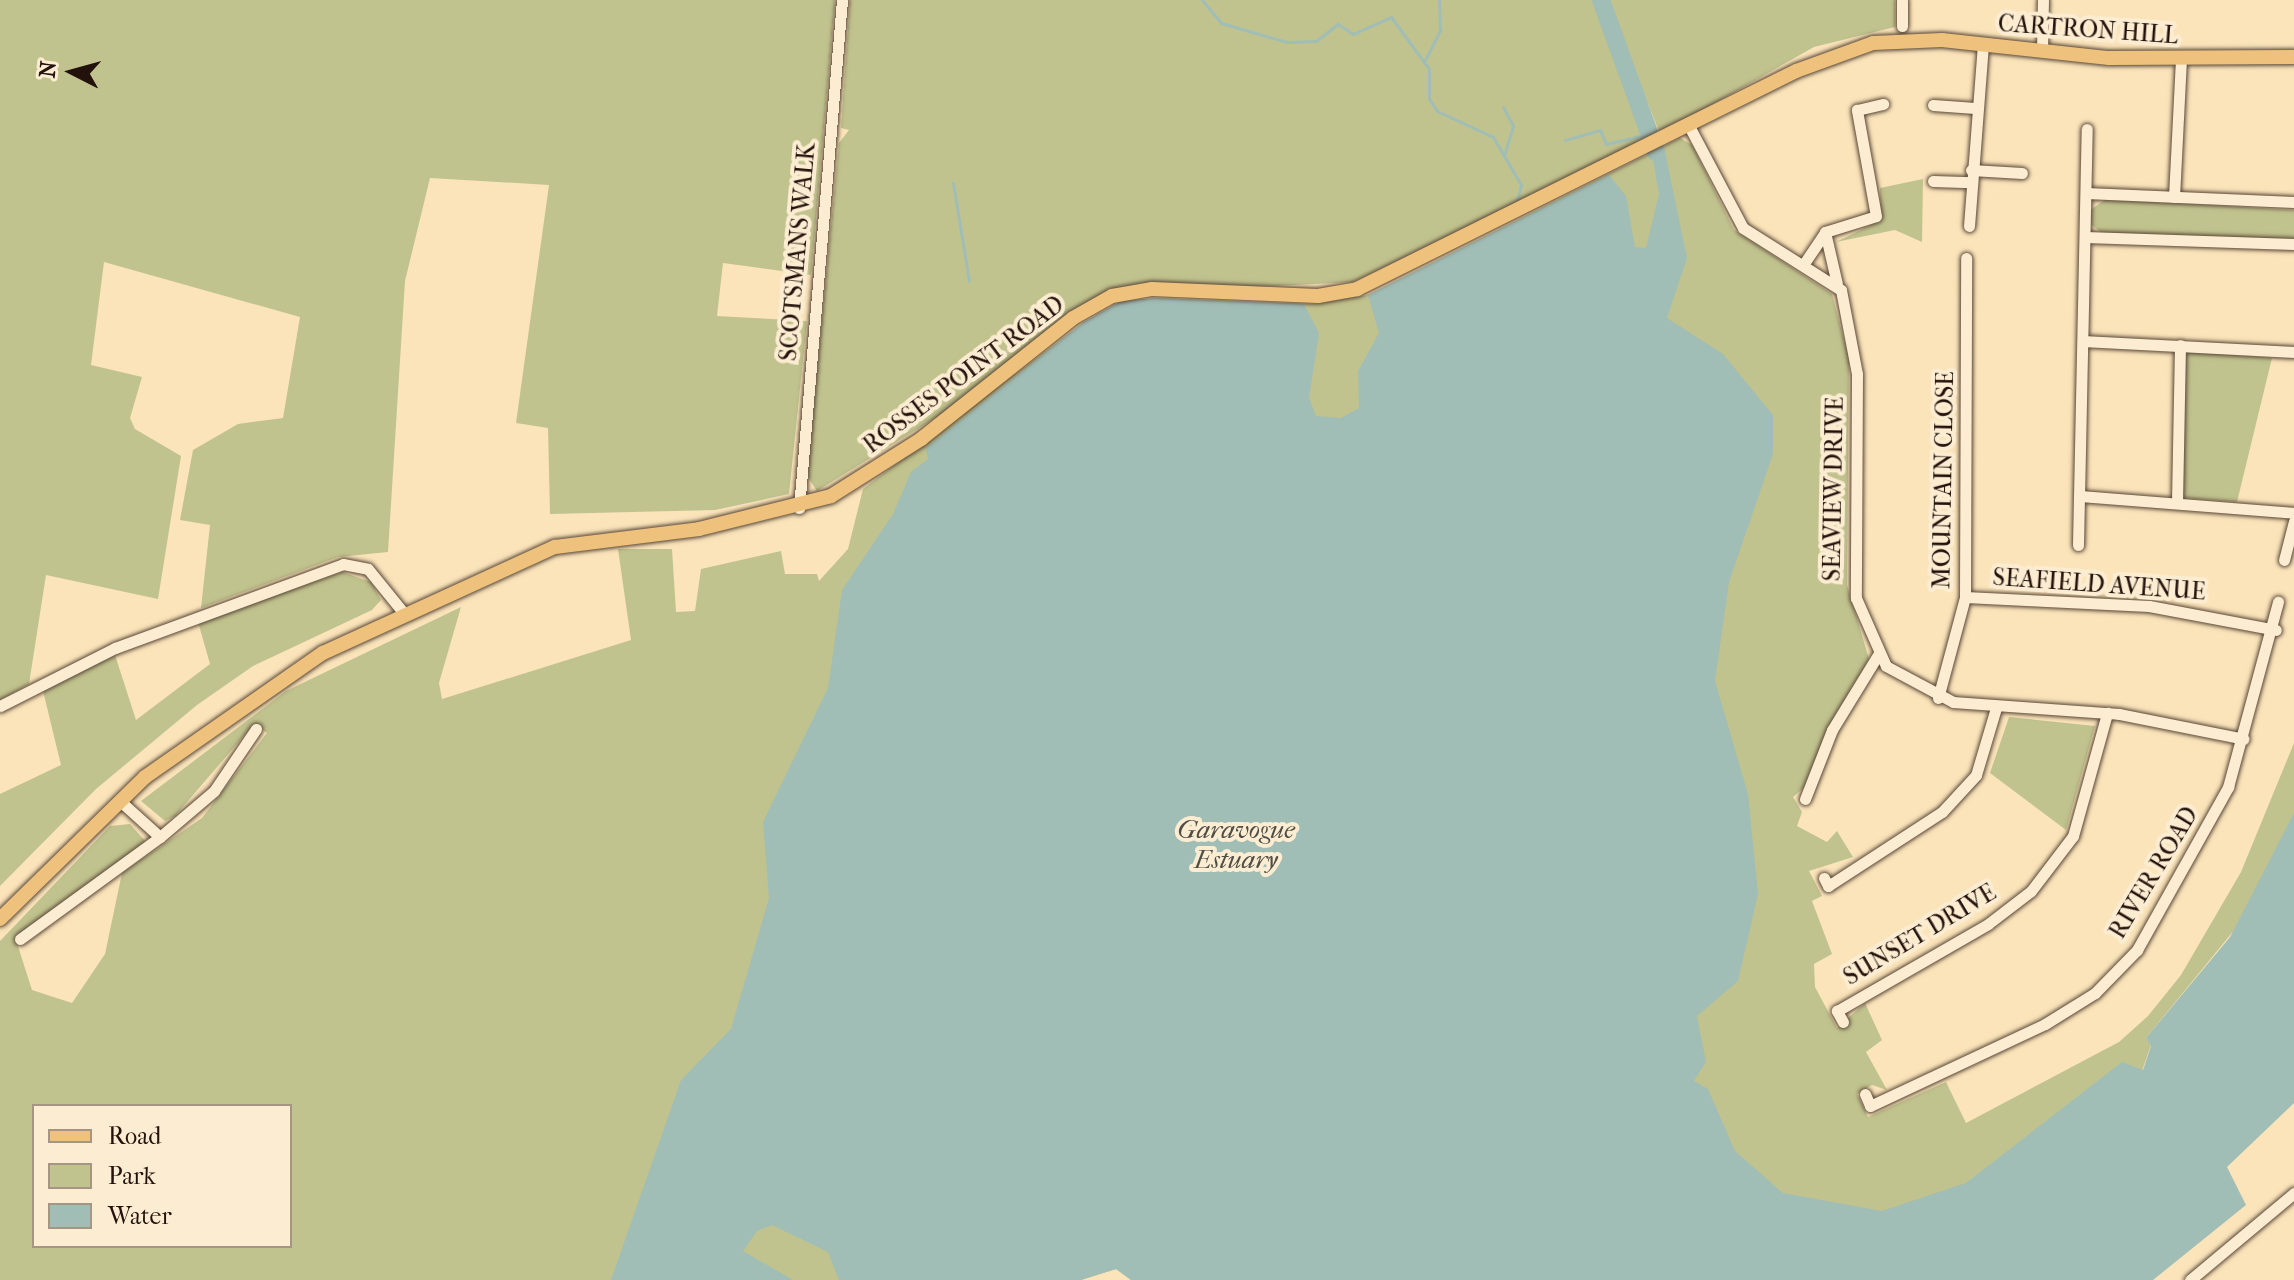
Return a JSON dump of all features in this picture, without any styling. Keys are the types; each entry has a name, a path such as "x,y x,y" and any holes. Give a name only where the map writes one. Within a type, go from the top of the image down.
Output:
{"main road":[{"name":"CARTRON HILL","path":"1662,141 1796,71 1873,43 1983,45 2181,59 2294,57"},
{"name":"ROSSES POINT ROAD","path":"0,919 119,800 272,684 403,612 555,547 799,508 874,471 1073,318 1112,296 1152,289 1318,296 1357,289 1662,141"}],"street":[{"name":"SCOTSMANS WALK","path":"799,508 842,0"},
{"path":"1902,0 1902,26"},
{"path":"2042,51 2043,0"},
{"path":"1969,226 1975,108 1983,45"},
{"path":"2174,197 2181,59"},
{"path":"1803,265 1825,232 1876,216 1857,110 1883,104"},
{"path":"1933,105 1975,108"},
{"path":"1689,126 1738,222 1837,284"},
{"path":"2078,545 2087,129"},
{"path":"1933,181 2022,173"},
{"path":"2086,193 2294,202"},
{"name":"SEAVIEW DRIVE","path":"1825,232 1857,374 1854,585 1878,655 1896,675 1938,698 1996,708 2107,713 2244,739"},
{"path":"2085,237 2294,244"},
{"name":"MOUNTAIN CLOSE","path":"1938,698 1965,597 1966,258"},
{"path":"2083,341 2294,352"},
{"path":"2177,502 2180,345"},
{"path":"2080,496 2294,513"},
{"path":"2284,560 2294,521"},
{"path":"0,706 115,648 343,564 368,569 403,612"},
{"name":"SEAFIELD AVENUE","path":"1965,597 2149,606 2276,630"},
{"name":"RIVER ROAD","path":"1865,1094 1870,1106 2095,993 2137,950 2203,839 2244,739 2276,630 2278,602"},
{"path":"1805,799 1832,730 1878,655"},
{"path":"1824,878 1828,886 1942,812 1976,775 1996,708"},
{"name":"SUNSET DRIVE","path":"1843,1022 1837,1011 1988,924 2031,891 2073,836 2107,713"},
{"path":"20,939 160,837 214,791 256,729"},
{"path":"119,800 160,837"},
{"path":"2190,1280 2294,1193"}],"green space":[{"path":"0,0 835,0 811,275 723,263 717,316 807,321 789,494 715,510 550,514 548,428 516,423 549,185 430,178 405,281 388,552 338,557 201,608 210,525 180,520 193,450 238,424 283,418 300,317 104,262 91,365 142,377 130,418 135,429 181,456 158,599 46,575 29,684 0,700"},
{"path":"850,0 1598,0 1649,141 1353,282 1101,295 961,402 817,491 807,476 839,143 849,130 841,128"},
{"path":"1607,0 1895,0 1895,27 1814,47 1660,134"},
{"name":"Garavogue Estuary","path":"1680,138 1692,145 1734,230 1832,294 1849,359 1847,585 1869,659 1828,727 1807,785 1793,797 1802,812 1797,826 1827,842 1837,831 1853,857 1809,871 1822,896 1812,901 1832,954 1814,964 1815,987 1837,1028 1865,1003 1882,1040 1866,1052 1887,1090 1872,1085 1857,1094 1868,1117 1946,1082 1966,1123 2119,1042 2148,1016 2181,975 2241,872 2294,743 2294,857 2146,1038 2151,1045 2142,1071 1912,1280 1131,1280 1116,1269 1081,1280 0,1280 0,941 110,826 130,824 146,842 15,937 32,990 72,1003 105,954 122,873 202,818 267,733 254,724 175,816 165,821 141,801 286,691 461,607 439,683 442,699 631,640 618,549 672,549 676,612 695,611 701,569 781,551 785,574 817,574 819,581 848,549 863,489 1084,322 1155,298 1313,304 1368,295"},
{"path":"1923,179 1922,242 1895,230 1836,242 1881,220 1880,188"},
{"path":"2106,199 2294,210 2294,241 2102,233 2089,223 2089,211"},
{"path":"2184,351 2272,358 2237,502 2183,498"},
{"path":"342,572 371,582 381,600 372,610 253,666 197,705 96,789 0,886 0,794 61,765 43,691 115,655 136,720 210,664 198,622"},
{"path":"2009,717 2095,726 2066,830 1990,773"}],"water":[{"name":"Garavogue Estuary","path":"1664,147 1687,258 1667,318 1723,354 1773,415 1773,454 1729,582 1715,681 1748,794 1758,894 1738,981 1697,1016 1706,1062 1694,1081 1708,1089 1735,1151 1783,1193 1882,1211 1966,1183 2122,1062 2143,1070 2151,1046 2146,1038 2230,937 2294,813 2294,1103 2227,1167 2246,1205 2153,1280 1131,1280 1116,1269 1081,1280 839,1280 828,1252 772,1225 757,1231 743,1251 793,1280 611,1280 681,1080 731,1029 769,898 763,822 828,688 842,590 893,514 911,472 928,459 926,448 1084,322 1121,301 1155,298 1304,304 1319,333 1309,398 1316,416 1341,418 1359,408 1358,371 1379,333 1368,295 1609,175 1626,196 1635,247 1646,248 1659,194 1652,154"}],"waterway":[{"path":"1202,0 1221,23 1287,42 1316,41 1338,24 1353,34 1391,17 1429,69 1429,99 1437,111 1493,137 1521,185 1516,205"},
{"path":"1425,60 1440,30 1439,0"},
{"path":"1601,0 1656,152"},
{"path":"1503,107 1513,126 1504,156"},
{"path":"1565,140 1600,130 1606,144 1649,134"},
{"path":"953,183 969,281"}]}
